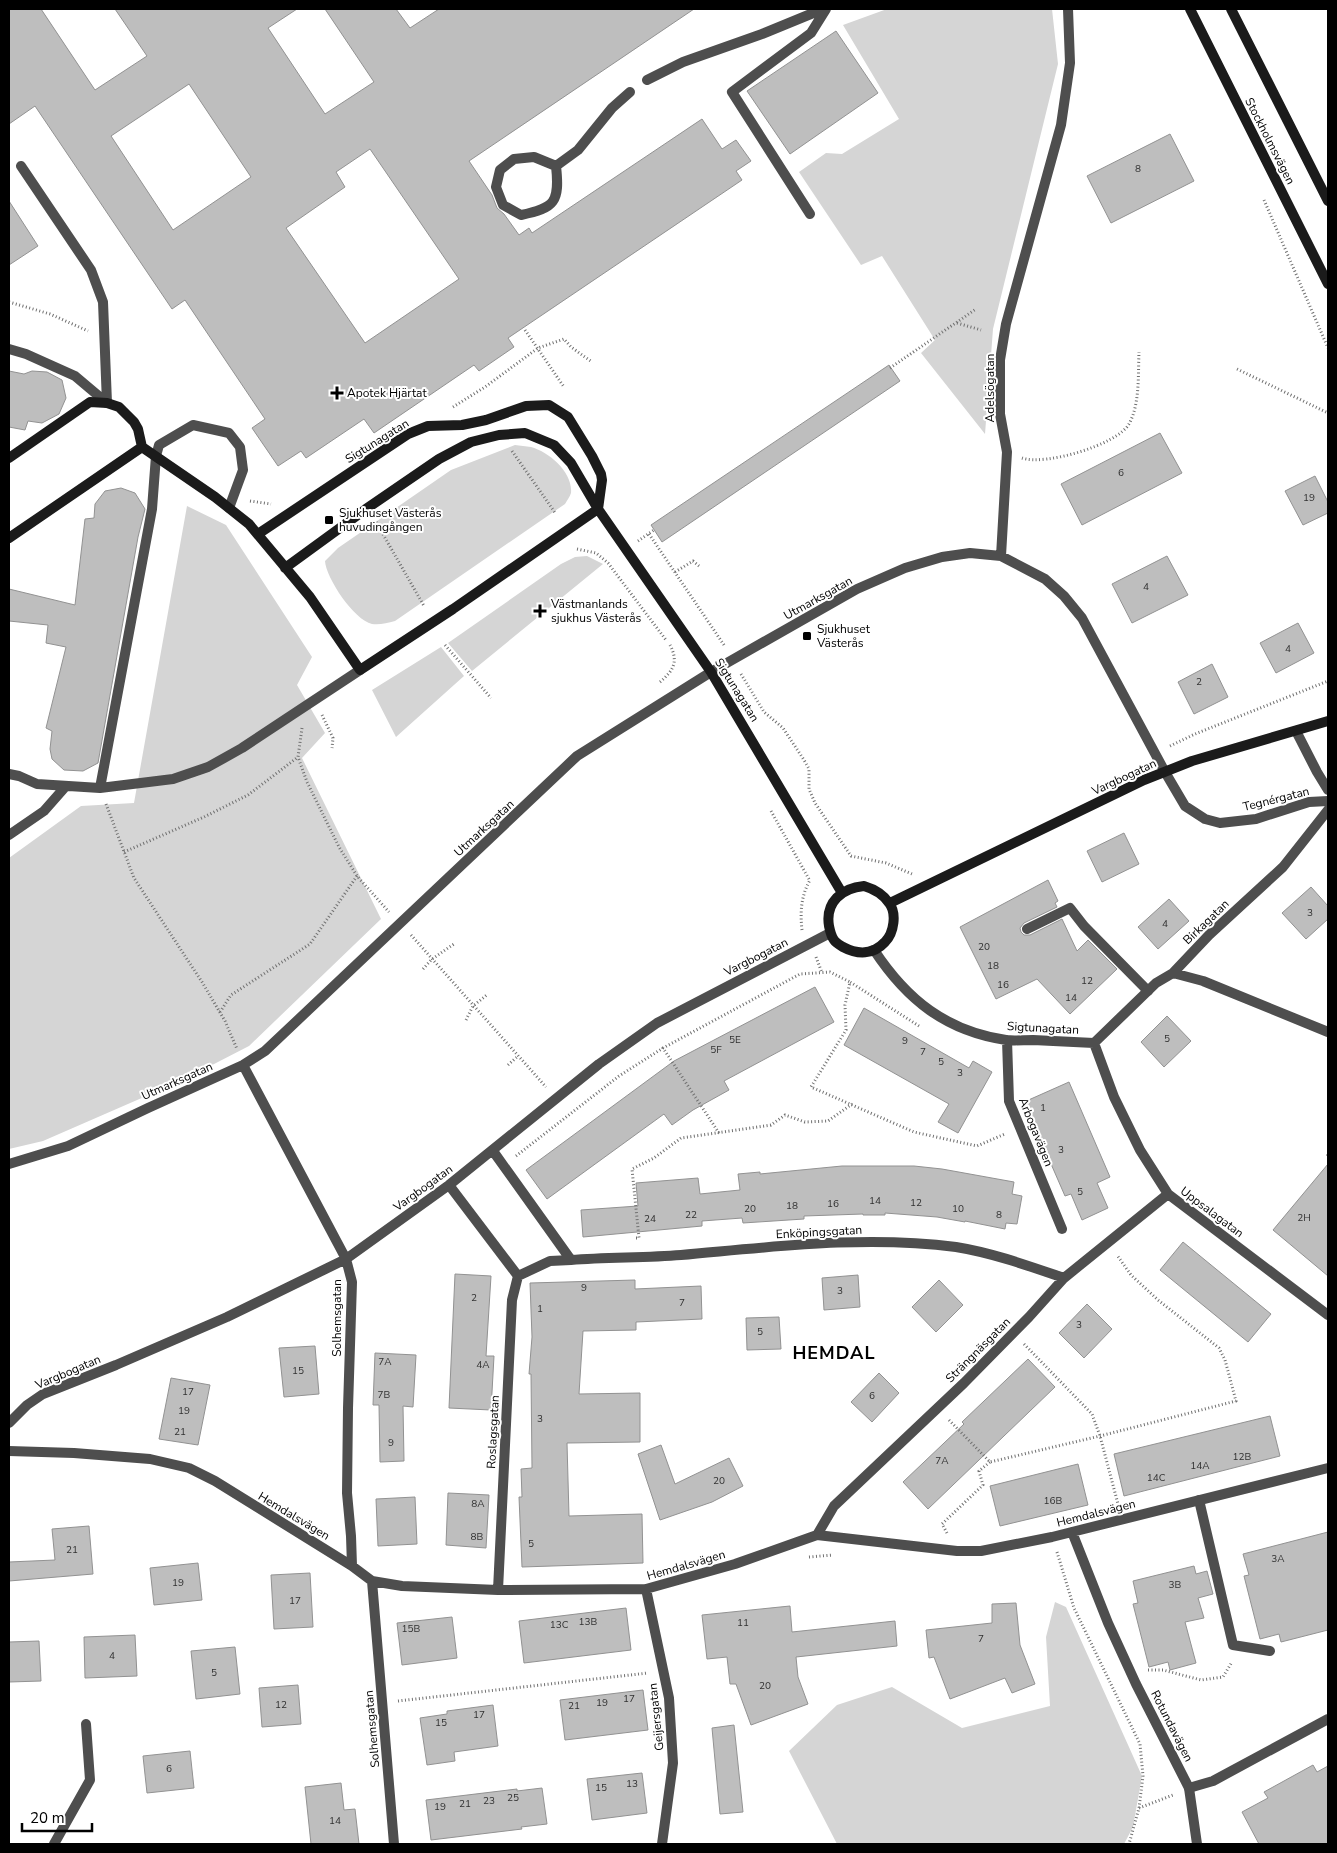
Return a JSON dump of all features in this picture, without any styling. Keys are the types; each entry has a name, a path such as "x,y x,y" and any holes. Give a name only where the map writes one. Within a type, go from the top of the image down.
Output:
{"street":[{"path":"648,80 683,62 762,34 824,9"},
{"path":"810,214 732,92 811,33 824,9"},
{"name":"Adelsögatan","path":"1000,556 1008,452 1000,414 1000,360 1006,324 1061,125 1070,63 1068,9"},
{"name":"Stockholmsvägen","path":"1190,9 1328,284"},
{"name":"Stockholmsvägen","path":"1231,9 1328,201"},
{"path":"556,166 578,150 612,108 630,92"},
{"path":"534,157 556,166 558,186 554,200 543,211 521,215 503,204 496,187 500,170 514,159 534,157"},
{"path":"21,166 91,270 103,302 107,403"},
{"path":"9,349 26,354 75,376 107,403 118,408 134,422 138,429 142,447 249,524 310,597 360,670"},
{"path":"9,458 90,402 107,403"},
{"name":"Sigtunagatan","path":"258,534 408,434 428,426 462,426 526,406 550,405 568,418 601,474 598,509"},
{"path":"100,788 152,509 156,456 160,445 193,425 228,433 240,448 243,470 229,508"},
{"name":"Sigtunagatan","path":"285,568 439,459 470,442 499,435 525,433 554,445 571,463 598,509 711,672 842,893"},
{"path":"9,538 142,447"},
{"path":"9,774 37,784 100,788 173,779 208,767 242,748 453,609 598,509"},
{"name":"Utmarksgatan","path":"9,1164 68,1146 243,1066 265,1051 577,756 711,672 857,589 905,568 942,557 970,553 1000,556"},
{"path":"1000,556 1045,579 1064,596 1082,618 1165,772"},
{"name":"Vargbogatan","path":"1296,731 1328,715"},
{"name":"Vargbogatan","path":"890,903 1144,780 1192,761 1328,721"},
{"name":"Tegnérgatan","path":"1296,731 1328,790"},
{"name":"Tegnérgatan","path":"1165,772 1185,806 1205,819 1220,823 1256,819 1309,802 1328,801"},
{"path":"9,835 44,811 66,786"},
{"name":"Birkagatan","path":"1094,1043 1156,983 1173,973 1209,935 1283,867 1328,810"},
{"path":"864,886 877,890 890,903 893,913 893,928 886,941 874,950 858,953 835,942 830,933 828,920 830,908 842,893 853,887 864,886"},
{"path":"1027,929 1070,908 1084,926 1148,991"},
{"name":"Vargbogatan","path":"9,1423 27,1405 43,1394 116,1366 210,1324 346,1259 449,1185 599,1064 657,1023 830,933"},
{"name":"Sigtunagatan","path":"874,950 893,976 924,1007 948,1023 1007,1040 1094,1043"},
{"path":"1173,973 1203,981 1328,1032"},
{"name":"Arbogavägen","path":"1007,1040 1009,1102 1062,1229"},
{"name":"Uppsalagatan","path":"1094,1043 1114,1097 1140,1150 1168,1194 1328,1316"},
{"name":"Solhemsgatan","path":"243,1066 346,1259 352,1282 347,1493 352,1566"},
{"path":"493,1150 571,1260"},
{"path":"449,1185 518,1276 550,1261 571,1260"},
{"name":"Strängnäsgatan","path":"817,1535 834,1506 1013,1333 1064,1278 1168,1194"},
{"name":"Enköpingsgatan","path":"571,1260 609,1257 654,1257 830,1243 896,1241 992,1254 1064,1278"},
{"name":"Roslagsgatan","path":"498,1590 512,1300 518,1276"},
{"name":"Hemdalsvägen","path":"9,1451 74,1453 150,1459 189,1468 215,1481 352,1566 372,1581 402,1586 498,1590 646,1589 735,1564 817,1535 957,1552 981,1551 1072,1532 1328,1468"},
{"path":"1198,1500 1234,1645 1270,1651"},
{"name":"Rotundavägen","path":"1072,1532 1108,1623 1189,1788 1197,1844"},
{"name":"Solhemsgatan","path":"372,1581 394,1844"},
{"name":"Geijersgatan","path":"646,1589 669,1698 672,1763 662,1844"},
{"path":"1189,1788 1213,1781 1328,1719"},
{"path":"54,1844 68,1816 90,1780 86,1724"}],"path":[{"path":"1262,195 1328,348"},
{"path":"9,302 50,314 90,332 104,344"},
{"path":"890,368 976,309"},
{"path":"957,322 982,330"},
{"path":"525,330 564,387"},
{"path":"446,409 455,407 538,348 564,339 571,347 592,362"},
{"path":"1008,452 1028,460 1052,459 1081,452 1110,440 1122,431 1128,426 1136,406 1139,352"},
{"path":"1236,369 1328,413"},
{"path":"510,449 556,514"},
{"path":"235,492 252,502 272,504"},
{"path":"374,520 424,606"},
{"path":"649,534 733,660 764,712 784,728 809,769 809,789 815,803 851,856 886,863 914,875"},
{"path":"577,549 596,553 608,563 671,648 674,667 670,674 659,683"},
{"path":"675,572 693,560 699,566"},
{"path":"445,645 490,698"},
{"path":"1155,754 1194,734 1328,681"},
{"path":"298,711 304,719 298,757 307,782 339,847 357,876 556,1099"},
{"path":"324,717 333,738 332,748"},
{"path":"124,852 204,817 248,795 298,757"},
{"path":"100,788 134,878 220,1012 243,1066"},
{"path":"768,805 810,881"},
{"path":"220,1012 231,995 310,944 357,876"},
{"path":"423,969 432,959 454,944"},
{"path":"513,1158 619,1076 663,1048 800,974 830,972 850,982 926,1030"},
{"path":"850,982 845,1005 846,1030 812,1087 914,1132 976,1146 1020,1128"},
{"path":"466,1020 473,1006 488,994"},
{"path":"663,1048 719,1133"},
{"path":"508,1065 518,1056"},
{"path":"630,1239 639,1238 632,1169 654,1158 681,1138 771,1125 785,1115 805,1122 828,1120 852,1104"},
{"path":"957,1552 942,1524 983,1485 979,1472 990,1462 1236,1401 1225,1360 1219,1348 1158,1300 1131,1275 1108,1243"},
{"path":"1013,1333 1092,1414 1100,1436 1122,1519"},
{"path":"937,1408 990,1462"},
{"path":"1056,1550 1074,1608 1140,1744 1143,1776 1139,1808 1129,1844"},
{"path":"806,1558 840,1555"},
{"path":"1130,1670 1163,1670 1201,1680 1223,1676"},
{"path":"382,1702 663,1671"},
{"path":"1139,1808 1189,1788"}],"shaded area":[{"path":"887,9 1052,9 1058,64 993,329 985,434 921,353 935,340 882,256 861,265 799,172 826,153 842,154 899,119 843,25"},
{"path":"515,445 531,447 545,453 564,471 571,485 571,493 565,504 395,621 372,624 357,615 349,607 330,577 325,561 338,548 451,470"},
{"path":"187,506 226,525 312,657 297,685 325,733 302,758 381,919 249,1046 183,1080 43,1141 9,1149 9,858 81,806 134,803"},
{"path":"587,556 603,564 472,671 448,643 561,564 575,557"},
{"path":"441,647 464,676 396,737 372,690"},
{"path":"1055,1602 1066,1607 1142,1776 1133,1827 1124,1844 837,1844 789,1751 837,1705 892,1687 962,1728 1050,1706 1046,1637"}],"building":[{"path":"9,9 41,9 95,90 147,56 115,9 297,9 268,28 325,114 374,82 325,9 396,9 410,28 439,9 694,9 469,161 492,195 497,208 504,214 519,235 529,228 532,233 702,119 722,149 736,140 751,161 736,171 742,180 508,338 514,347 479,371 474,365 374,433 364,419 306,458 301,451 278,466 252,428 265,419 185,300 172,309 35,106 9,124","holes":["189,84 251,177 173,230 111,136","370,149 459,279 365,343 286,228 345,187 336,172"]},
{"path":"836,31 878,93 790,154 747,91"},
{"path":"1170,134 1194,181 1111,223 1087,176"},
{"path":"9,201 38,246 9,265"},
{"path":"889,365 900,381 662,542 651,525"},
{"path":"9,371 24,374 32,371 47,372 62,380 66,398 59,414 42,423 28,421 25,430 9,427"},
{"path":"1160,433 1182,473 1082,525 1061,484"},
{"path":"1315,476 1328,502 1328,513 1303,525 1285,491"},
{"path":"121,488 135,493 145,509 138,537 98,763 83,771 64,770 52,759 50,749 52,731 46,728 66,647 46,643 48,625 9,621 9,589 75,605 85,519 94,518 95,504 105,491"},
{"path":"1167,556 1188,595 1132,623 1112,584"},
{"path":"1298,623 1314,653 1276,673 1260,643"},
{"path":"1212,664 1228,697 1194,714 1178,682"},
{"path":"1124,833 1139,864 1102,882 1087,851"},
{"path":"1048,880 1058,901 1055,903 1057,907 1024,923 1020,928 1021,932 1024,935 1030,935 1062,919 1077,951 1088,940 1117,969 1070,1014 1037,979 996,999 960,927"},
{"path":"1311,887 1328,906 1328,919 1306,939 1282,913"},
{"path":"1169,899 1189,921 1158,949 1138,927"},
{"path":"815,987 834,1022 724,1081 729,1090 693,1110 672,1125 664,1114 547,1199 526,1170 674,1061"},
{"path":"864,1008 969,1068 973,1061 992,1072 958,1133 938,1122 949,1104 844,1045"},
{"path":"1167,1016 1191,1041 1164,1067 1141,1042"},
{"path":"1069,1082 1110,1177 1097,1183 1108,1208 1082,1220 1071,1194 1065,1196 1024,1102"},
{"path":"1328,1164 1328,1276 1273,1230"},
{"path":"842,1166 914,1166 1014,1182 1012,1194 1022,1196 1017,1224 1006,1223 1005,1229 937,1217 885,1213 885,1215 804,1216 804,1219 743,1223 742,1218 702,1221 702,1226 583,1237 581,1210 638,1206 636,1183 698,1178 700,1194 740,1190 738,1174 760,1172 760,1174"},
{"path":"1183,1242 1271,1314 1248,1342 1160,1270"},
{"path":"455,1274 491,1276 486,1356 494,1356 491,1410 449,1408"},
{"path":"858,1275 860,1307 824,1310 822,1278"},
{"path":"635,1280 635,1289 701,1286 702,1319 636,1322 636,1330 583,1331 579,1394 640,1393 640,1442 567,1443 569,1516 642,1514 643,1563 522,1567 519,1497 522,1497 521,1469 532,1468 531,1374 529,1374 532,1337 530,1283"},
{"path":"939,1280 963,1305 936,1332 912,1307"},
{"path":"1087,1304 1112,1329 1084,1358 1059,1333"},
{"path":"779,1317 781,1349 747,1350 746,1318"},
{"path":"315,1346 319,1394 284,1397 279,1348"},
{"path":"375,1353 416,1355 413,1407 403,1406 404,1461 380,1462 379,1405 373,1405"},
{"path":"1028,1359 1055,1387 928,1509 903,1482"},
{"path":"879,1373 899,1393 872,1422 851,1402"},
{"path":"171,1378 210,1385 198,1445 159,1439"},
{"path":"1270,1416 1280,1456 1124,1496 1114,1454"},
{"path":"661,1445 675,1484 729,1458 743,1486 712,1502 660,1520 638,1454"},
{"path":"1078,1464 1088,1505 1000,1526 990,1486"},
{"path":"448,1493 489,1495 486,1548 446,1545"},
{"path":"415,1497 417,1544 378,1546 376,1499"},
{"path":"89,1526 93,1574 9,1581 9,1562 55,1560 52,1529"},
{"path":"1328,1532 1328,1630 1281,1642 1279,1634 1260,1639 1244,1576 1249,1575 1243,1554"},
{"path":"198,1563 202,1600 154,1605 150,1568"},
{"path":"1194,1566 1196,1574 1207,1571 1213,1594 1198,1598 1204,1618 1185,1622 1196,1663 1170,1670 1168,1662 1149,1667 1133,1604 1138,1603 1133,1581"},
{"path":"310,1573 313,1627 274,1629 271,1575"},
{"path":"1016,1603 1020,1645 1035,1684 1012,1693 1005,1678 950,1699 934,1657 929,1658 926,1630 992,1623 992,1604"},
{"path":"790,1606 792,1632 895,1621 897,1646 796,1657 798,1677 808,1704 751,1725 736,1684 730,1684 727,1657 707,1659 702,1615"},
{"path":"626,1608 631,1650 524,1663 519,1621"},
{"path":"452,1617 457,1658 402,1665 397,1623"},
{"path":"135,1635 137,1676 85,1678 84,1637"},
{"path":"39,1641 41,1681 9,1682 9,1642"},
{"path":"235,1647 240,1694 196,1699 191,1651"},
{"path":"298,1685 301,1724 262,1727 259,1688"},
{"path":"643,1690 648,1730 565,1740 560,1700"},
{"path":"493,1705 498,1746 454,1752 455,1761 427,1765 420,1718 447,1714 447,1711"},
{"path":"734,1725 743,1812 720,1814 712,1728"},
{"path":"190,1751 194,1788 147,1793 143,1756"},
{"path":"1313,1765 1317,1772 1328,1766 1328,1844 1259,1844 1242,1812 1268,1798 1264,1792"},
{"path":"642,1773 647,1813 592,1820 587,1779"},
{"path":"341,1783 344,1810 355,1809 359,1844 311,1844 305,1787"},
{"path":"542,1788 547,1824 521,1827 522,1829 431,1840 426,1800 517,1789 517,1791"}],"place":[{"name":"Apotek Hjärtat","path":"337,393"},
{"name":"Sjukhuset Västerås huvudingången","path":"329,520"},
{"name":"Västmanlands sjukhus Västerås","path":"540,611"},
{"name":"Sjukhuset Västerås","path":"807,636"}],"district":[{"name":"HEMDAL","path":"834,1353"}]}
